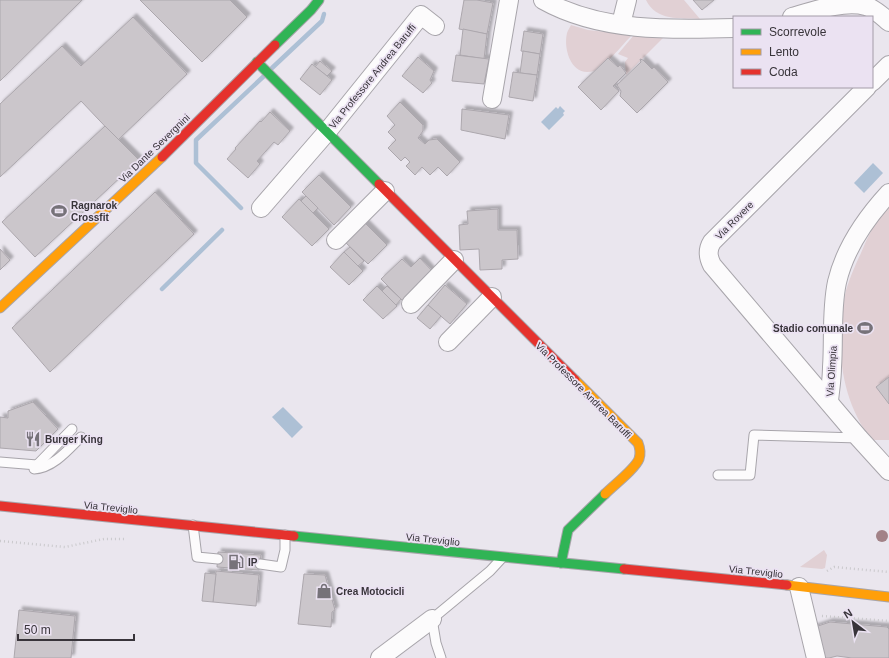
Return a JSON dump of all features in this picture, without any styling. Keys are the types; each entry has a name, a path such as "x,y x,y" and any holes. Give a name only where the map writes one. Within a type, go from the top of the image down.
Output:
{"street":[{"name":"Via Dante Severgnini","path":"0,308 183,136 256,62 311,10 319,0"},
{"path":"492,99 509,0"},
{"path":"543,0 580,17 621,24 656,28 733,28"},
{"path":"621,24 627,0"},
{"path":"795,16 842,2 865,6 876,11 889,22"},
{"name":"Via Professore Andrea Baruffi","path":"261,208 326,133 421,15 435,26"},
{"name":"Via Professore Andrea Baruffi","path":"256,62 638,443 640,447 640,456 636,464 568,530 561,563"},
{"path":"873,81 889,65"},
{"name":"Via Rovere","path":"829,401 712,265 708,254 712,242 866,88"},
{"path":"336,240 385,191"},
{"name":"Via Olimpia","path":"889,193 876,207 861,228 848,252 838,282 834,308 832,368 829,401 859,438 889,470"},
{"path":"410,304 454,260"},
{"path":"448,342 492,297"},
{"name":"Via Treviglio","path":"0,506 889,597"},
{"path":"799,587 816,658"},
{"path":"384,655 432,619"}],"lane":[{"path":"0,462 37,465 72,429"},
{"path":"718,475 750,475 754,434 859,438"},
{"path":"10,463 24,470 39,469 50,464 66,452 81,437"},
{"path":"193,525 197,557 218,559"},
{"path":"260,564 281,567 285,550 285,536"},
{"path":"441,658 436,643 432,619 490,571 503,557"}],"path":[{"path":"0,541 65,548 104,539 125,539"},
{"path":"816,615 889,621"}],"shaded area":[{"path":"646,0 684,0 700,19 677,18 662,15 650,7"},
{"path":"571,25 588,30 632,35 603,66 594,71 586,72 575,67 568,54 566,40 567,33"},
{"path":"634,35 663,38 626,75 625,62 628,58 618,54"},
{"name":"Stadio comunale","path":"889,206 889,440 872,440 861,424 847,389 843,371 840,333 845,295 850,279 866,240 880,216"},
{"path":"824,550 827,555 825,568 800,567"}],"water":[{"path":"560,106 565,111 563,113 564,115 549,130 541,122 556,107 558,109"},
{"path":"873,163 883,173 864,193 854,183"},
{"path":"283,407 303,427 292,438 272,417"}],"building":[{"path":"0,0 82,0 0,81"},
{"path":"140,0 230,0 247,17 202,62"},
{"path":"464,0 477,0 493,3 487,34 459,29"},
{"path":"693,0 714,0 702,10"},
{"path":"133,17 187,74 118,140 81,101 0,177 0,104 62,46 81,66"},
{"path":"463,29 487,34 484,59 460,55"},
{"path":"524,31 543,34 540,54 521,51"},
{"path":"523,51 540,54 537,75 520,73"},
{"path":"456,55 489,59 484,84 452,81"},
{"path":"418,57 434,71 430,80 432,83 423,93 402,76"},
{"path":"608,58 618,67 620,65 626,73 613,86 619,91 601,110 578,87"},
{"path":"640,59 652,69 654,67 668,82 637,113 620,96 621,91 617,85 641,62"},
{"path":"320,61 332,71 327,76 315,67"},
{"path":"312,64 332,80 320,95 300,79"},
{"path":"513,72 537,75 533,101 509,97"},
{"path":"400,102 423,125 423,131 418,138 425,144 429,140 437,139 460,162 447,176 438,167 430,175 422,167 415,175 406,166 410,162 405,157 401,161 388,148 396,140 388,132 395,125 387,116"},
{"path":"462,109 509,115 505,139 461,130"},
{"path":"270,112 290,131 278,145 274,142 257,161 260,164 248,178 227,159 236,149 235,148"},
{"path":"105,126 139,160 35,257 2,222"},
{"path":"319,175 351,207 334,225 302,192"},
{"path":"155,192 194,234 50,372 12,328"},
{"path":"306,196 318,208 313,213 301,201"},
{"path":"299,199 329,229 312,246 282,217"},
{"path":"498,209 498,230 517,230 518,259 502,260 502,269 480,270 479,249 460,250 459,225 468,224 467,211"},
{"path":"364,222 387,245 368,264 344,241"},
{"path":"350,247 364,261 358,266 344,252"},
{"path":"0,249 10,260 0,270"},
{"path":"344,252 363,271 349,285 330,267"},
{"path":"420,258 433,272 404,302 381,279 402,259 411,267"},
{"path":"445,285 467,304 450,324 428,305"},
{"path":"377,286 397,306 383,319 363,300"},
{"path":"387,286 401,299 396,305 382,291"},
{"path":"428,305 441,316 430,329 417,318"},
{"path":"889,377 889,404 876,387"},
{"path":"33,402 58,429 36,451 0,448 0,417 8,418 8,411"},
{"path":"218,552 261,555 259,570 217,567"},
{"path":"216,571 259,575 256,606 213,602"},
{"path":"205,573 216,574 213,602 202,601"},
{"path":"304,574 325,575 335,610 332,612 331,627 298,624"},
{"path":"19,610 75,616 71,658 14,658"},
{"path":"830,622 887,627 889,629 889,658 852,658 837,656 821,658 812,628"}],"waterway":[{"path":"272,68 322,21 324,14"},
{"path":"241,208 196,163 196,140 264,76"},
{"path":"162,289 222,230"}],"traffic: fast":[{"path":"275,45 311,10 319,0"},
{"path":"257,62 379,184"},
{"path":"561,563 568,530 605,494"},
{"path":"294,536 624,569"}],"traffic: slow":[{"path":"0,308 162,157"},
{"path":"575,380 638,443 640,455 637,463 605,494"},
{"path":"787,585 889,597"}],"traffic: jam":[{"path":"162,157 275,45"},
{"path":"379,184 575,380"},
{"path":"0,506 294,536"},
{"path":"624,569 787,585"}],"place":[{"name":"Ragnarok Crossfit","path":"59,211"},
{"name":"Stadio comunale","path":"865,328"},
{"name":"Burger King","path":"33,439"},
{"name":"IP","path":"236,562"},
{"name":"Crea Motocicli","path":"324,591"}]}
